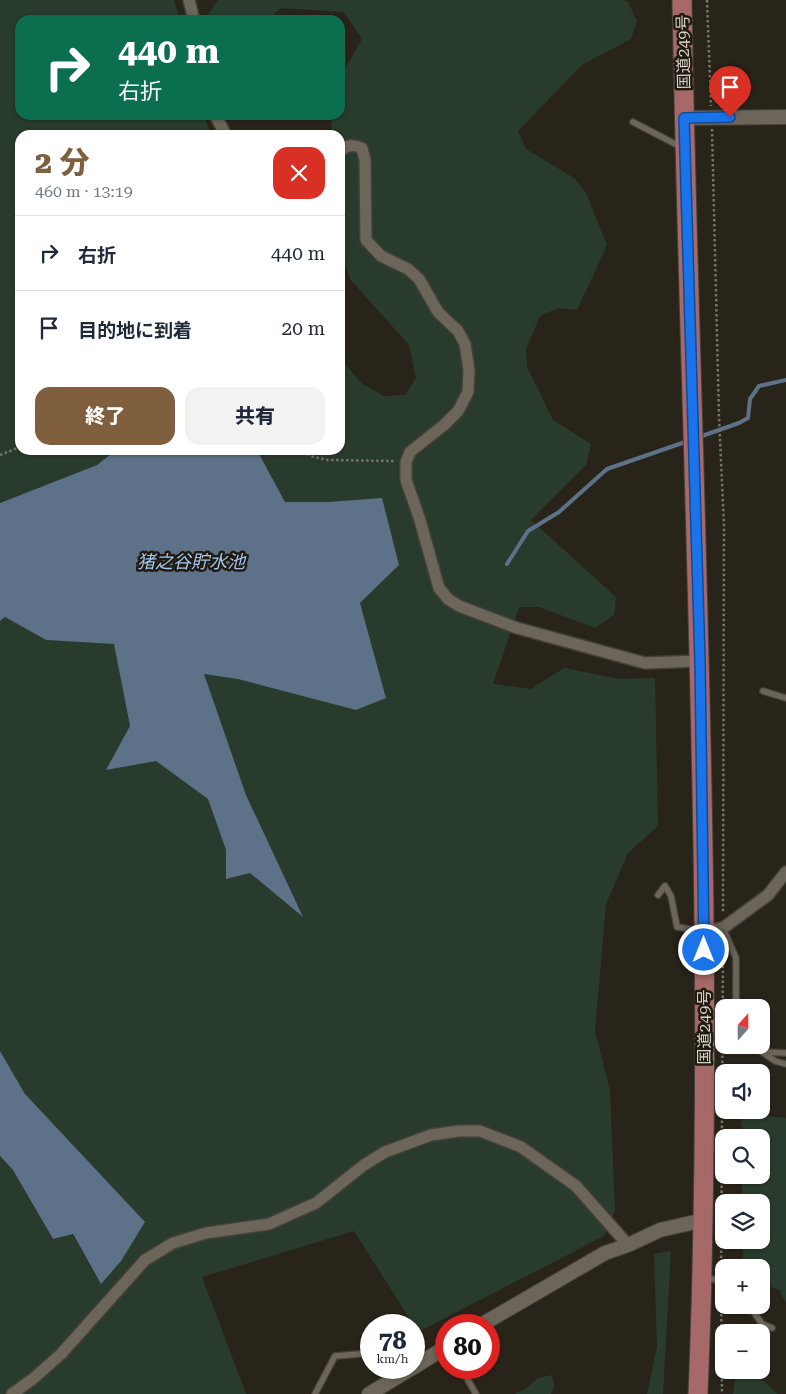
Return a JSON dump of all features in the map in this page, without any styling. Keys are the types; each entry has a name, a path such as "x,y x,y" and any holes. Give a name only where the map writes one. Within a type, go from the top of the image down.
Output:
{"highway":[{"name":"国道249号","path":"682,0 700,661 704,931 704,1220 715,1275"},
{"name":"国道249号","path":"698,1394 715,1286"}],"street":[{"path":"189,0 193,15"},
{"path":"684,118 786,117"},
{"path":"345,148 349,145 355,145 362,148 365,160 366,240 381,256 408,269 419,279 438,312 458,331 465,344 469,370 468,392 458,411 444,425 410,452 406,462 406,480 419,517 439,588 448,599 459,606 517,628 645,663 700,661"},
{"path":"704,931 723,928 768,896 786,872"},
{"path":"12,1394 34,1378 61,1354 145,1260 173,1243 206,1233 269,1224 316,1203 385,1152 431,1135 459,1131 480,1131 521,1147 576,1186 628,1245"},
{"path":"500,1314 605,1253 660,1230 704,1220"},
{"path":"369,1394 393,1379"}],"lane":[{"path":"633,122 685,150"},
{"path":"763,691 786,698"},
{"path":"658,895 666,886 671,896 677,928 704,931"},
{"path":"723,928 736,958 736,999"},
{"path":"770,1052 786,1053"},
{"path":"765,1054 775,1061 786,1064"},
{"path":"755,1314 762,1324 772,1328"},
{"path":"315,1394 335,1356 360,1354"},
{"path":"467,1379 476,1394"}],"path":[{"path":"707,0 711,100"},
{"path":"712,125 719,417 724,526 723,914"},
{"path":"0,455 15,449"},
{"path":"309,455 328,460 406,462"},
{"path":"716,1259 723,946"},
{"path":"718,1314 722,1394"}],"green space":[{"path":"0,0 174,0 178,15 15,15 15,120 205,120 210,130 15,130 15,455 110,455 97,465 0,503"},
{"path":"218,0 624,0 628,2 637,21 631,39 582,65 518,131 526,149 574,178 586,193 607,245 577,310 558,308 540,316 526,349 527,367 553,420 591,444 586,465 531,520 616,597 614,615 595,628 539,607 519,607 493,684 531,689 564,668 620,679 655,678 658,826 628,853 606,904 595,1031 610,1091 615,1211 604,1236 453,1314 435,1314 435,1323 425,1328 425,1314 407,1314 354,1231 202,1277 246,1394 0,1394 0,1156 13,1170 53,1239 72,1234 101,1284 25,1094 0,1051 0,621 5,617 46,640 115,644 130,726 156,761 208,799 226,850 226,879 250,873 302,916 246,795 203,673 386,698 360,603 399,565 328,502 285,502 260,455 345,455 345,364 361,383 384,396 405,395 416,378 409,345 350,279 345,263 345,130 332,130 331,120 345,120 345,69 362,39 344,12 281,8 273,15 208,15"},
{"path":"770,1117 786,1118 786,1303 779,1290 770,1286 770,1259 743,1259 743,1249 770,1249 770,1194 742,1194 742,1184 770,1184 770,1129 742,1129 741,1119 770,1119"},
{"path":"671,1251 663,1394 647,1394 657,1347 654,1254"},
{"path":"552,1375 554,1387 551,1394 516,1394 516,1392 523,1391 538,1378"},
{"path":"735,1379 761,1379 778,1394 733,1394"}],"water":[{"name":"猪之谷貯水池","path":"110,455 260,455 285,502 328,502 382,498 399,565 360,603 386,698 356,710 238,679 204,674 246,795 303,917 250,873 226,879 226,850 208,799 156,761 106,770 130,726 114,644 46,640 5,617 0,621 0,503 97,465"},
{"path":"0,1051 25,1094 145,1222 121,1261 101,1284 73,1234 53,1239 13,1170 0,1156"}],"waterway":[{"path":"699,437 748,418 750,399 759,386 786,380"},
{"path":"507,564 528,531 559,512 607,469 688,441"}],"route":[{"path":"704,950 700,661 684,118 730,117"}]}
